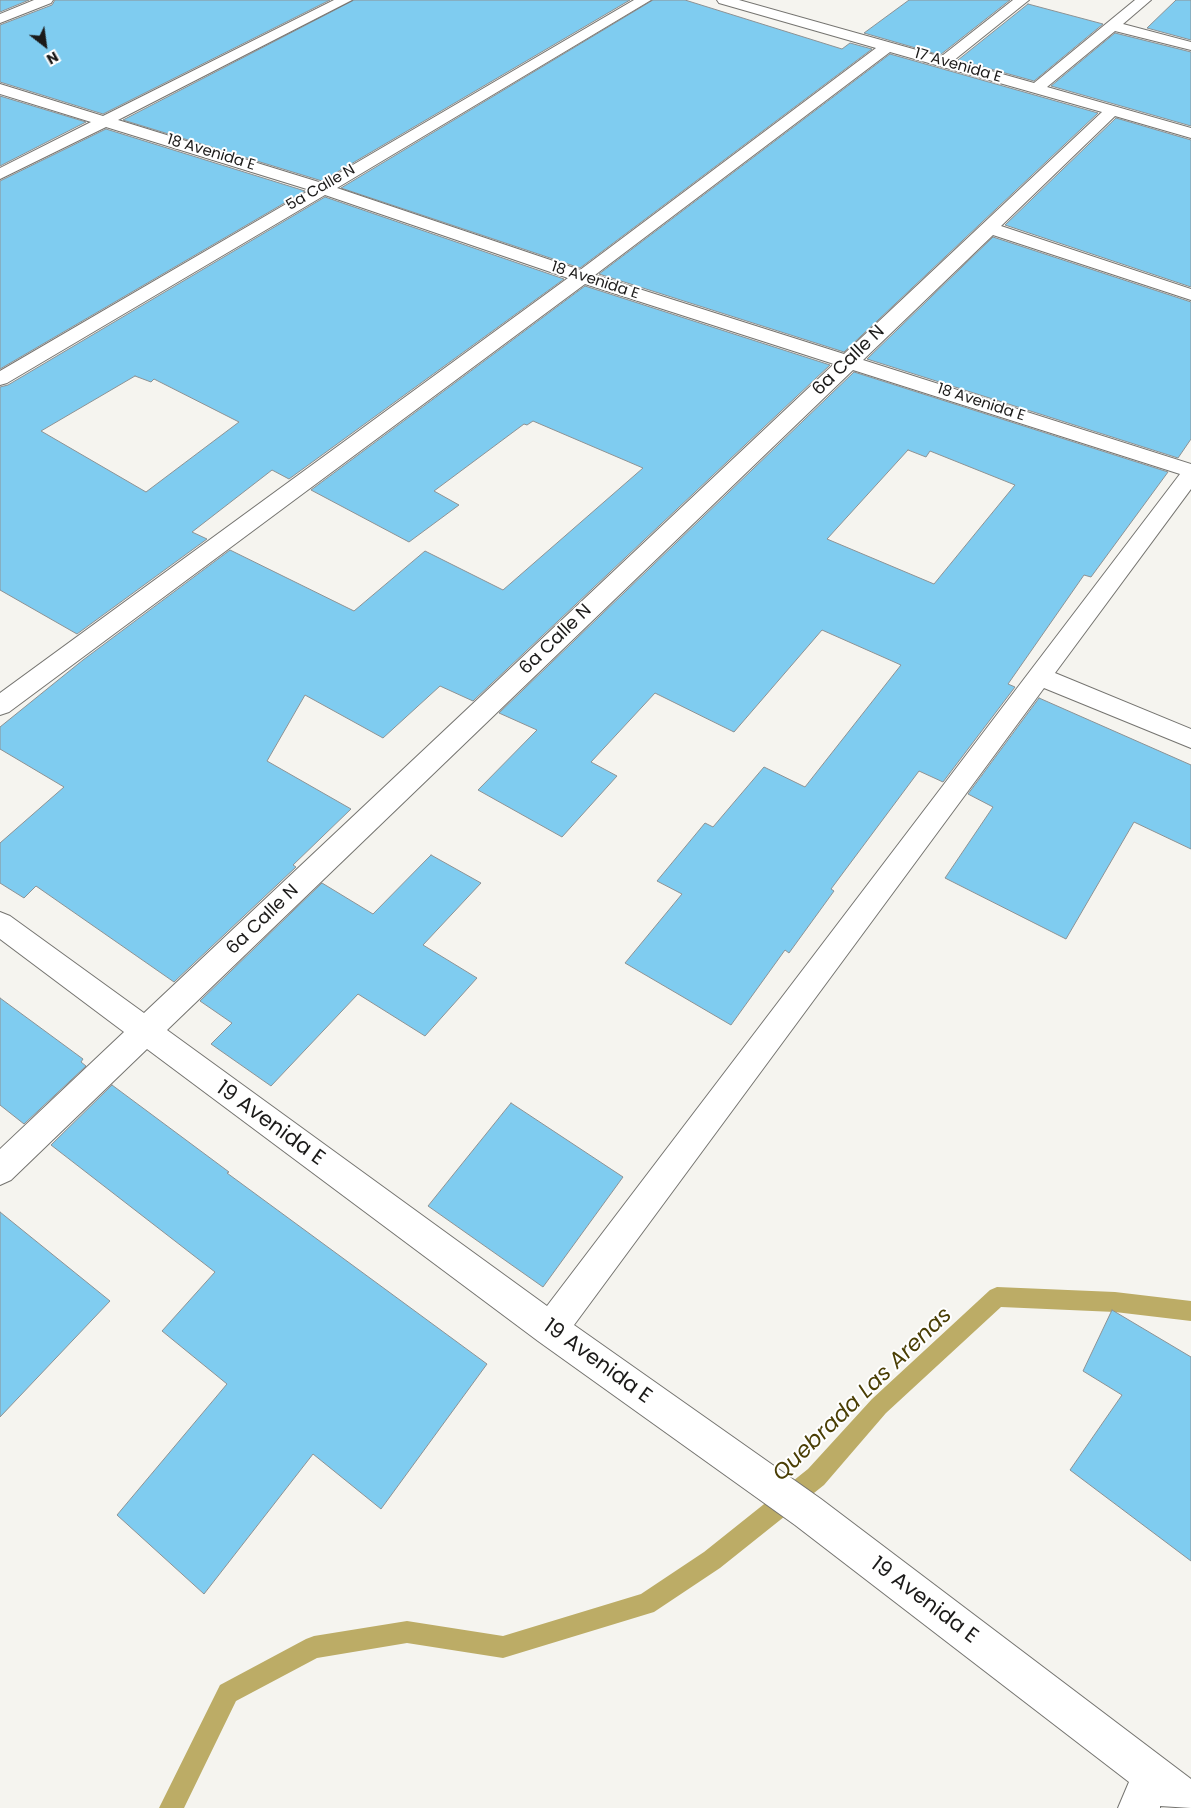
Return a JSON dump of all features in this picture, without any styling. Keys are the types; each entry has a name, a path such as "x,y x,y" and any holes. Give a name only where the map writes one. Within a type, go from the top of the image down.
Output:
{"street":[{"path":"0,19 46,0"},
{"path":"0,174 345,0"},
{"name":"5a Calle N","path":"0,379 644,0"},
{"name":"17 Avenida E","path":"724,0 1191,133"},
{"path":"943,62 1022,0"},
{"path":"1036,89 1144,0"},
{"path":"1112,26 1191,46"},
{"path":"0,706 582,277 888,46"},
{"name":"18 Avenida E","path":"0,88 322,188 582,277 1191,472"},
{"name":"6a Calle N","path":"0,1170 1112,111"},
{"path":"990,228 1191,295"},
{"path":"550,1329 1191,472"},
{"path":"1039,676 1191,739"},
{"name":"19 Avenida E","path":"0,924 550,1329 808,1512 1146,1792 1191,1804"}],"building":[{"path":"0,0 29,0 0,12"},
{"path":"55,0 330,0 103,114 0,82 0,25 52,5"},
{"path":"354,0 630,0 322,181 123,120"},
{"path":"653,0 685,0 842,49 850,43 872,49 580,268 341,188"},
{"path":"909,0 1010,0 940,55 864,33"},
{"path":"1176,0 1191,0 1191,40 1147,28"},
{"path":"1028,4 1103,24 1034,81 958,60"},
{"path":"1115,33 1191,52 1191,126 1051,86"},
{"path":"890,54 1098,113 844,352 599,274"},
{"path":"0,96 86,122 0,166"},
{"path":"1116,118 1191,140 1191,287 1005,225"},
{"path":"106,129 305,191 0,369 0,181"},
{"path":"325,197 564,279 289,479 272,470 192,532 207,539 77,634 0,590 0,387 8,385","holes":["135,376 151,382 154,379 239,422 146,492 41,431"]},
{"path":"993,237 1191,302 1191,439 1178,458 867,359"},
{"path":"585,286 830,365 473,701 440,686 383,738 305,695 267,761 351,809 293,865 296,867 174,982 36,886 24,898 0,883 0,843 64,787 0,749 0,727 83,660 230,550 354,611 425,551 503,590 643,468 533,421 527,425 524,424 434,491 459,505 409,542 311,490"},
{"path":"854,372 1168,472 1091,577 1084,575 1008,684 1015,687 943,782 919,771 831,889 834,891 789,953 785,950 731,1025 625,963 682,894 657,881 705,823 713,827 764,767 805,787 901,665 822,630 734,732 655,693 591,762 617,776 562,837 478,790 537,730 499,713","holes":["908,450 926,457 930,451 1015,485 934,584 827,539"]},
{"path":"1039,698 1191,765 1191,849 1134,822 1066,939 945,878 993,807 968,794"},
{"path":"431,855 481,883 423,945 477,978 425,1036 358,994 271,1086 211,1044 232,1023 200,1001 322,883 373,914"},
{"path":"0,998 83,1059 81,1062 86,1066 24,1124 0,1105"},
{"path":"112,1085 229,1172 227,1173 487,1364 381,1509 313,1454 204,1594 117,1515 227,1384 162,1331 215,1272 51,1145"},
{"path":"511,1103 623,1177 543,1287 428,1206"},
{"path":"0,1212 110,1301 0,1417"},
{"path":"1112,1310 1191,1357 1191,1561 1070,1470 1122,1395 1083,1371"}],"waterway":[{"name":"Quebrada Las Arenas","path":"171,1808 228,1693 314,1647 407,1632 503,1647 646,1604 712,1560 816,1477 879,1406 997,1297 1115,1302 1191,1311"}]}
